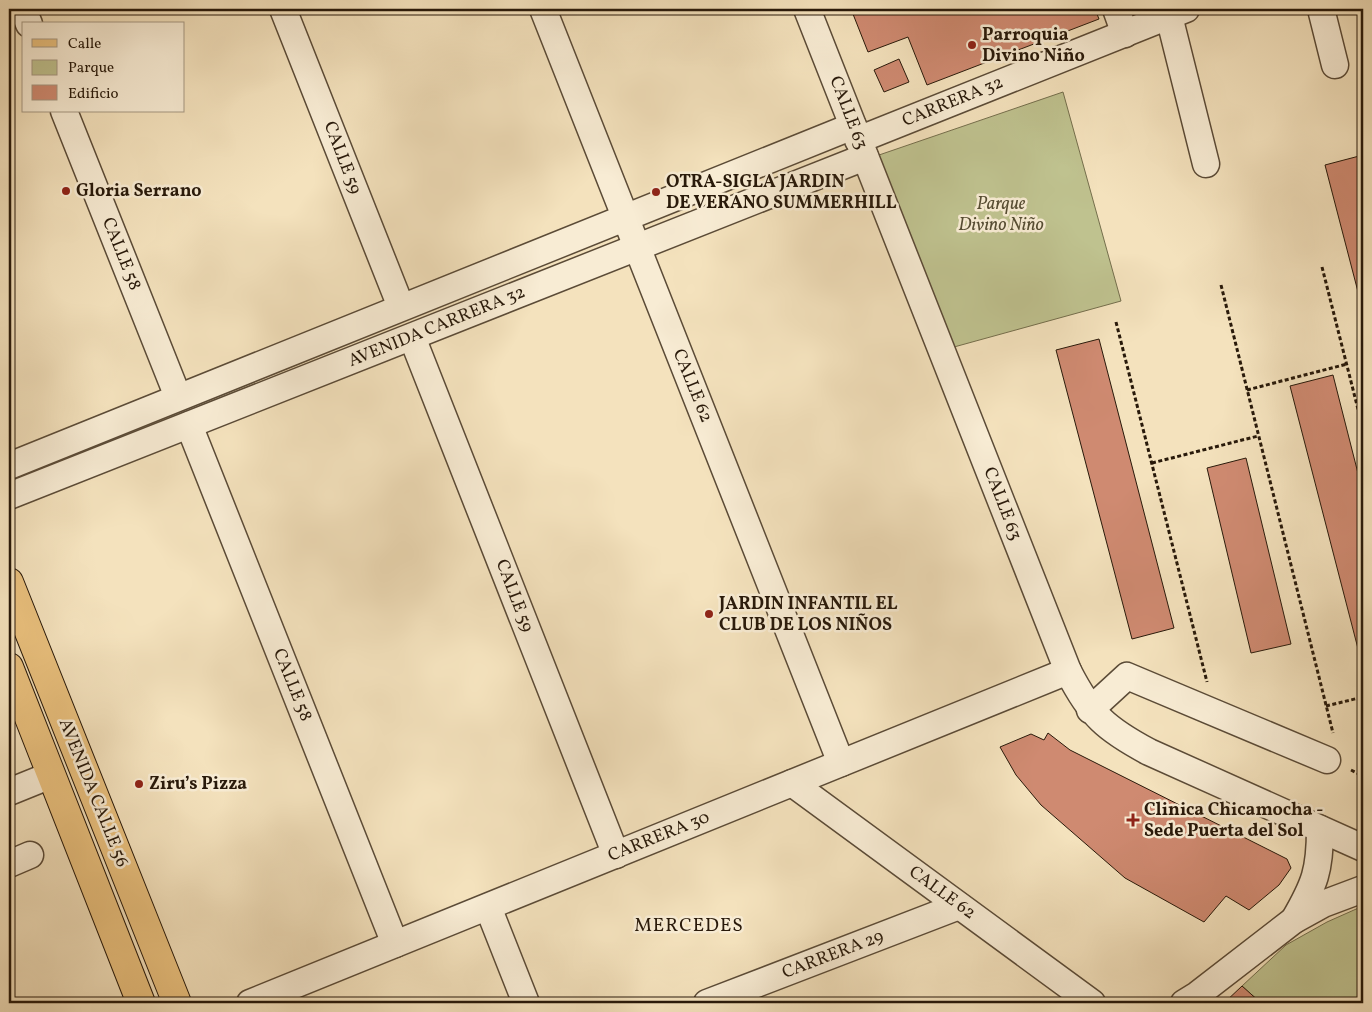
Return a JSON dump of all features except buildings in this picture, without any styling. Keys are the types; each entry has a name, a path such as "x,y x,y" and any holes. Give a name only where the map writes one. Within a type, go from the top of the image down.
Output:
{"main road":[{"name":"AVENIDA CALLE 56","path":"9,582 177,1003"},
{"name":"AVENIDA CALLE 56","path":"9,667 136,1002"}],"street":[{"path":"23,9 28,22"},
{"name":"CALLE 59","path":"283,9 401,308"},
{"name":"CALLE 62","path":"543,9 842,763"},
{"name":"CALLE 63","path":"807,9 1068,672 1079,694 1090,710 1123,738 1149,752 1363,848"},
{"path":"1116,9 1125,34"},
{"path":"1321,9 1335,65"},
{"path":"1178,12 1206,164"},
{"name":"CARRERA 32","path":"859,141 1178,12"},
{"name":"CALLE 58","path":"64,112 178,398"},
{"name":"AVENIDA CARRERA 32","path":"9,466 625,217 859,141"},
{"name":"AVENIDA CARRERA 32","path":"9,496 637,248 859,141"},
{"name":"CALLE 59","path":"412,337 616,855"},
{"name":"CALLE 58","path":"189,425 395,944"},
{"name":"CARRERA 30","path":"250,1003 1068,672"},
{"path":"1090,710 1127,676 1215,712 1331,750"},
{"path":"9,792 51,775"},
{"name":"CALLE 62","path":"792,783 1092,1003"},
{"path":"1294,920 1310,893 1317,873 1320,852 1320,829"},
{"path":"1184,1003 1294,920 1323,904 1363,890"},
{"name":"CARRERA 29","path":"707,1003 959,906"},
{"path":"488,907 526,1003"}],"path":[{"path":"1322,267 1363,429"},
{"path":"1221,285 1326,706 1331,750"},
{"path":"1116,322 1215,712"},
{"path":"1247,390 1347,364"},
{"path":"1152,463 1258,436"},
{"path":"1326,706 1363,697"}],"green space":[{"name":"Parque Divino Niño","path":"1063,92 1121,301 954,347 879,155"},
{"path":"1363,906 1363,1003 1261,1003 1242,986 1286,945 1327,922"}],"place":[{"name":"Parroquia Divino Niño","path":"972,45"},
{"name":"Gloria Serrano","path":"66,191"},
{"name":"OTRA-SIGLA JARDIN DE VERANO SUMMERHILL","path":"656,192"},
{"name":"JARDIN INFANTIL EL CLUB DE LOS NIÑOS","path":"709,614"},
{"name":"Ziru’s Pizza","path":"139,784"},
{"name":"Clinica Chicamocha - Sede Puerta del Sol","path":"1133,820"}],"district":[{"name":"MERCEDES","path":"689,926"}]}
